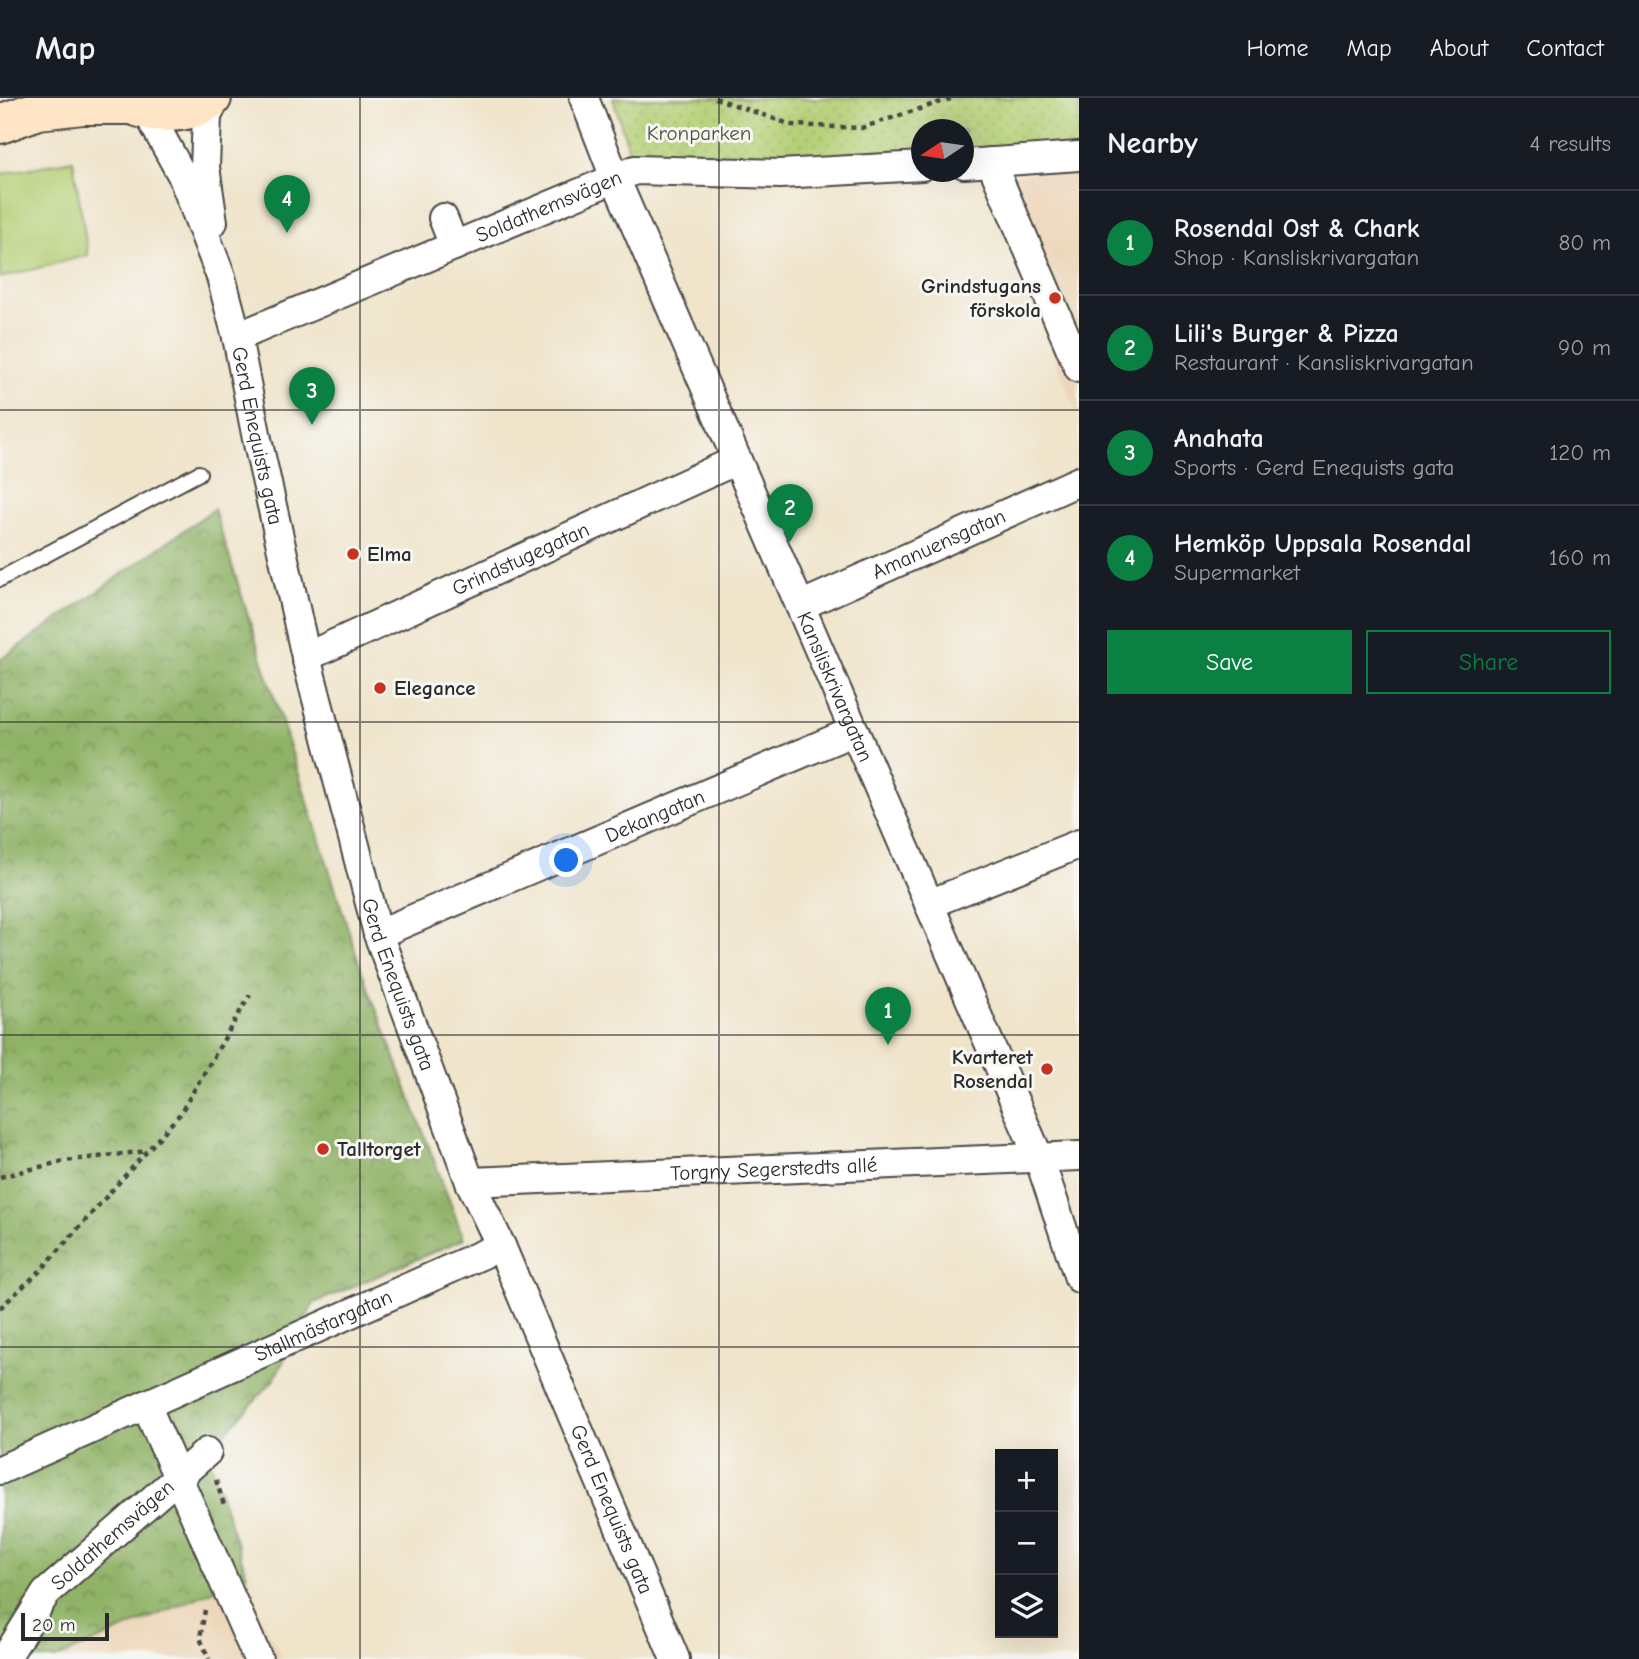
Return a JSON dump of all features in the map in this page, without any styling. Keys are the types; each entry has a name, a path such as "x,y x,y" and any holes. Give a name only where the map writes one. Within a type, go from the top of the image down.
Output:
{"main road":[{"path":"0,124 38,110 82,105 132,105 177,112 214,98"}],"street":[{"name":"Gerd Enequists gata","path":"214,98 207,116 205,167 221,277"},
{"name":"Kansliskrivargatan","path":"584,98 615,178 1039,1158 1079,1278"},
{"name":"Gerd Enequists gata","path":"132,105 182,174 221,277 237,337 306,657 378,934 470,1182 501,1246 675,1659"},
{"path":"974,163 1079,156"},
{"path":"992,162 1079,368"},
{"name":"Soldathemsvägen","path":"237,337 635,170 780,174 911,167"},
{"path":"443,218 454,246"},
{"name":"Grindstugegatan","path":"306,657 737,460"},
{"name":"Amanuensgatan","path":"800,606 1079,481"},
{"name":"Dekangatan","path":"378,934 854,731"},
{"path":"929,904 1079,844"},
{"name":"Torgny Segerstedts allé","path":"470,1182 1079,1157"},
{"name":"Stallmästargatan","path":"0,1470 501,1246"},
{"path":"146,1405 258,1659"},
{"name":"Soldathemsvägen","path":"5,1659 47,1593 207,1452"}],"lane":[{"path":"0,579 200,473"}],"path":[{"path":"715,98 792,124 861,128 953,98"},
{"path":"0,1308 41,1270 180,1114 250,995"},
{"path":"0,1177 64,1161 148,1151"}],"shaded area":[{"name":"Grindstugans förskola","path":"1079,167 1079,418 981,179"},
{"path":"247,1576 260,1615 283,1659 55,1659"}],"green space":[{"name":"Kronparken","path":"613,98 1079,98 1079,148 974,156 974,119 911,119 911,160 635,170"},
{"path":"73,160 88,255 0,278 0,174"},
{"path":"214,509 361,969 464,1239 314,1303 273,1381 207,1452 247,1576 55,1659 0,1659 0,660"}],"place":[{"name":"Hemköp Uppsala Rosendal","path":"287,233"},
{"name":"Grindstugans förskola","path":"1055,298"},
{"name":"Anahata","path":"312,425"},
{"name":"Lili's Burger & Pizza","path":"790,542"},
{"name":"Elma","path":"353,554"},
{"name":"Elegance","path":"380,688"},
{"name":"Rosendal Ost & Chark","path":"888,1045"},
{"name":"Kvarteret Rosendal","path":"1047,1069"},
{"name":"Talltorget","path":"323,1149"}]}
